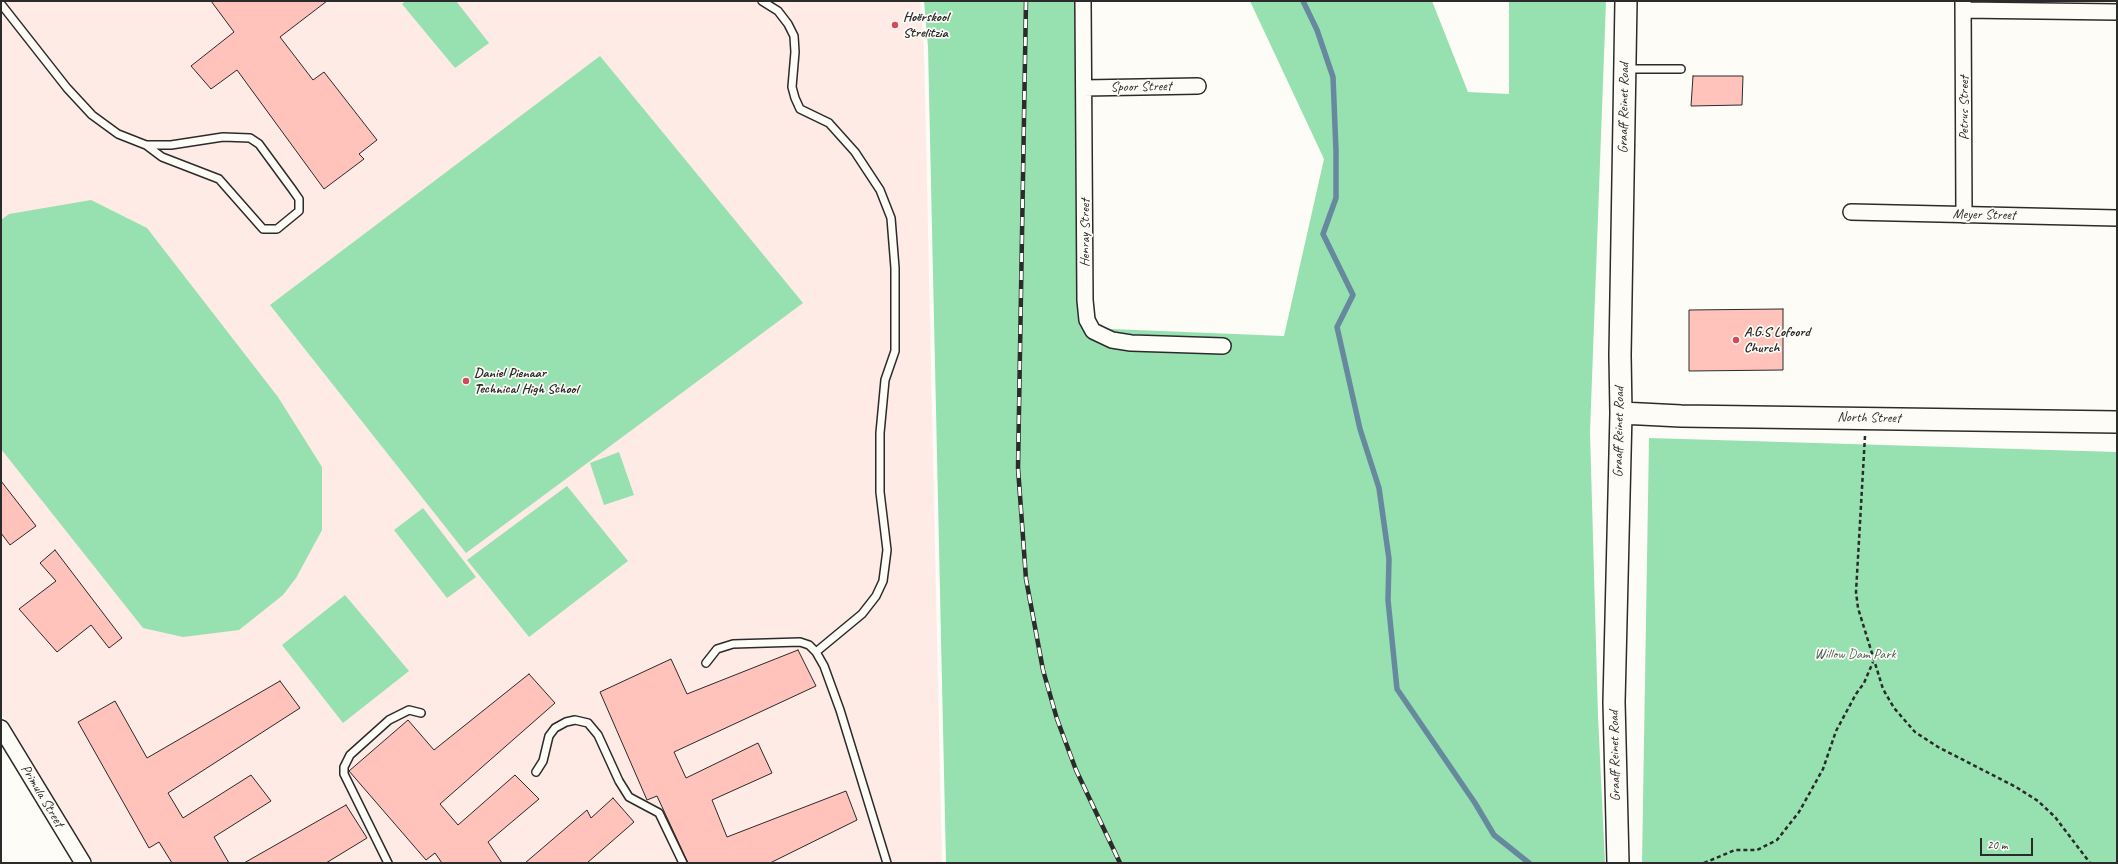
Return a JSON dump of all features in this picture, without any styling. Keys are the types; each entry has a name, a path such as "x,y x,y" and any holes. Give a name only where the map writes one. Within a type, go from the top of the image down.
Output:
{"main road":[{"name":"Graaff Reinet Road","path":"1618,863 1614,702 1621,413 1620,355 1626,1"},
{"name":"North Street","path":"1621,413 2117,422"}],"street":[{"name":"Henray Street","path":"1083,1 1085,300 1087,320 1093,331 1112,340 1130,343 1223,346"},
{"path":"1963,6 2117,12"},
{"name":"Petrus Street","path":"1963,6 1964,215"},
{"name":"Spoor Street","path":"1084,88 1198,86"},
{"name":"Meyer Street","path":"1851,212 2117,218"},
{"name":"Primula Street","path":"1,728 83,863"}],"lane":[{"path":"762,1 778,11 788,24 794,36 795,52 792,87 800,109 829,123 855,152 880,190 891,218 895,268 895,351 885,380 880,433 880,492 887,550 883,581 876,596 862,614 816,652"},
{"path":"1,4 92,116 118,134 146,145 162,157 219,178 263,229 277,229 300,211 299,199 259,144 250,138 223,137 171,145 146,145"},
{"path":"1625,69 1681,69"},
{"path":"706,663 717,649 733,644 800,642 808,645 816,652 824,666 840,710 887,863"},
{"path":"388,863 344,774 344,767 350,755 389,720 409,710 421,712"},
{"path":"536,772 543,761 549,736 555,728 566,722 576,720 588,723 598,735 619,781 629,797 659,813 683,863"}],"path":[{"path":"1865,418 1865,462 1856,592 1858,608 1882,689 1894,708 1910,727 1938,747 2016,787 2038,801 2056,817 2090,863"},
{"path":"1704,863 1735,850 1757,850 1777,840 1799,812 1809,794 1822,769 1836,731 1856,694 1864,683 1873,662"}],"shaded area":[{"name":"Daniel Pienaar Technical High School","path":"1,1 920,1 924,49 942,863 90,863 1,712"}],"green space":[{"path":"406,1 456,1 489,43 455,68 402,4"},
{"path":"924,1 1081,1 1087,328 1284,336 1324,159 1250,1 1432,1 1468,92 1509,94 1509,1 1606,1 1590,432 1598,716 1605,863 946,863 928,47"},
{"path":"600,56 803,303 466,553 270,305"},
{"path":"91,200 147,228 278,397 322,467 322,530 296,578 283,595 239,630 183,637 143,628 1,449 1,220 9,214"},
{"name":"Willow Dam Park","path":"1649,438 2117,452 2117,863 1642,863"},
{"path":"619,452 634,495 604,505 590,463"},
{"path":"567,486 628,561 529,637 467,560"},
{"path":"423,508 476,577 447,598 394,530"},
{"path":"345,595 409,671 343,723 282,645"}],"building":[{"path":"211,1 327,1 280,37 313,80 324,72 377,140 359,154 364,159 324,189 237,70 211,89 191,66 234,32"},
{"path":"1693,76 1743,76 1742,105 1691,106"},
{"name":"A.G.S Lofoord Church","path":"1783,309 1783,370 1689,371 1689,310"},
{"path":"1,481 36,526 10,545 1,533"},
{"path":"55,550 122,638 109,648 91,625 57,652 19,609 56,581 40,563"},
{"path":"798,650 816,686 674,752 686,778 758,743 772,773 712,800 727,837 846,791 857,820 770,863 688,863 657,796 647,800 600,692 671,659 687,694"},
{"path":"529,674 555,703 440,804 458,825 515,775 539,799 488,842 502,863 442,863 435,853 426,860 349,771 408,720 434,750"},
{"path":"280,681 300,708 168,793 183,818 251,775 271,801 214,837 229,863 172,863 159,842 149,848 78,722 115,701 147,758"},
{"path":"613,798 634,822 587,863 525,863 587,810 591,818"},
{"path":"346,805 367,838 326,863 244,863"}],"waterway":[{"path":"1303,1 1317,30 1333,77 1336,198 1323,234 1353,295 1337,327 1360,429 1379,488 1389,559 1388,600 1397,689 1475,803 1494,835 1529,863"}],"railway":[{"path":"1026,1 1018,468 1026,579 1043,670 1057,719 1076,770 1120,863"}],"place":[{"name":"Hoërskool Strelitzia","path":"895,25"},
{"name":"A.G.S Lofoord Church","path":"1736,340"},
{"name":"Daniel Pienaar Technical High School","path":"466,381"}]}
